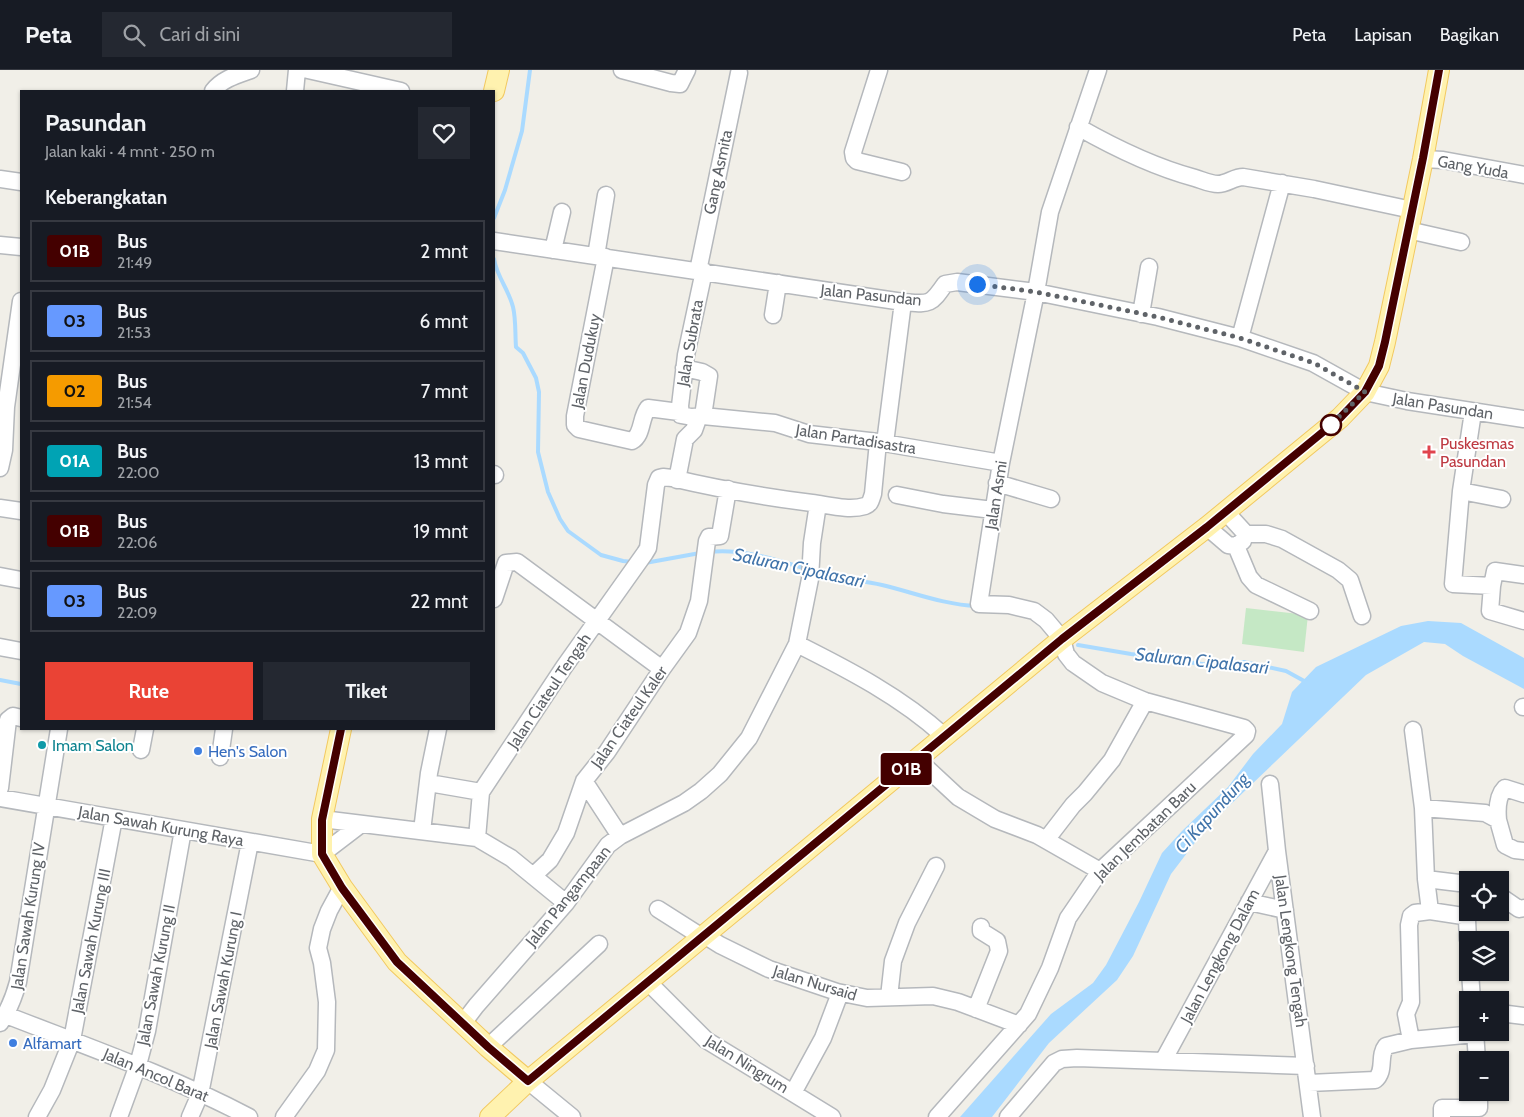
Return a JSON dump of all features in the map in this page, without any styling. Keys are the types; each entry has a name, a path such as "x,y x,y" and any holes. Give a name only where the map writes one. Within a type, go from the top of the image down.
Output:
{"main road":[{"path":"494,90 499,70"},
{"path":"490,1117 528,1081 944,736 1062,639 1207,527 1340,418 1365,392 1379,366 1423,158 1438,70"},
{"path":"341,730 322,820 322,854 342,888 397,962 488,1047 528,1081"}],"street":[{"path":"214,90 229,79 251,70"},
{"path":"294,90 297,70"},
{"path":"308,70 397,90"},
{"path":"622,70 680,84 687,70"},
{"path":"879,70 853,156 857,161 902,172"},
{"name":"Jalan Asmi","path":"1062,639 1046,620 1034,611 1009,606 979,604 997,483 1036,292 1050,212 1098,70"},
{"name":"Gang Asmita","path":"701,271 742,71"},
{"path":"1078,127 1111,146 1182,174 1216,184 1223,184 1239,177 1282,183 1412,210"},
{"name":"Gang Yuda","path":"1423,158 1443,160 1524,176"},
{"path":"0,179 20,182"},
{"path":"1240,338 1282,183"},
{"path":"601,257 606,196"},
{"path":"553,250 562,212"},
{"path":"1408,230 1461,242"},
{"name":"Jalan Pasundan","path":"495,241 903,302 929,302 935,298 945,284 957,282 1036,292 1141,314 1240,338 1314,363 1365,392 1407,401 1524,419"},
{"path":"0,245 20,247"},
{"name":"Jalan Dudukuy","path":"601,257 575,425 579,429 632,441 637,437 644,413 648,408 680,414"},
{"path":"1141,314 1149,267"},
{"name":"Jalan Subrata","path":"680,414 684,368 701,271"},
{"path":"773,315 778,283"},
{"path":"684,368 702,372 709,376 701,416 694,430 684,439 677,480 818,504 842,507 866,506 870,502 881,442 903,302"},
{"path":"0,468 4,450 6,406 20,308"},
{"path":"1473,412 1462,492 1453,584 1492,586"},
{"name":"Jalan Partadisastra","path":"680,414 689,417 701,416 776,423 809,434 881,442 1001,463"},
{"name":"Jalan Ciateul Tengah","path":"477,838 481,792 596,621 648,548 658,481 663,477 677,480"},
{"path":"997,483 1051,499"},
{"name":"Jalan Ciateul Kaler","path":"533,876 550,860 566,833 584,781 607,752 688,633 699,602 704,555 709,537 720,536 728,490"},
{"path":"1462,492 1502,499"},
{"path":"897,495 943,504 993,510"},
{"name":"Jalan Pangampaan","path":"463,1023 566,904 608,845 620,836 684,803 720,774 749,738 797,644 810,571 818,504"},
{"path":"0,508 20,511"},
{"path":"1225,512 1241,540 1249,578 1256,585 1310,611"},
{"path":"1207,527 1228,545 1266,534 1282,539 1338,570 1350,580 1362,616"},
{"path":"495,596 506,563 517,562 662,669"},
{"path":"1524,575 1495,571 1490,611 1524,620"},
{"path":"0,576 20,580"},
{"name":"Jalan Jembatan Baru","path":"937,1117 1028,1014 1050,968 1068,918 1100,871 1246,735 1247,731 1244,728 1145,701 1102,683 1072,663 1066,654 1062,639"},
{"path":"797,644 828,658 896,698 924,718 944,736"},
{"path":"0,647 20,651"},
{"path":"1046,840 1112,760 1145,701"},
{"path":"0,788 11,723"},
{"name":"Jalan Sawah Kurung IV","path":"3,1019 14,998 18,982 59,730"},
{"path":"141,750 145,730"},
{"path":"220,757 224,730"},
{"path":"422,831 429,773 438,730"},
{"path":"1414,730 1423,808 1426,879 1430,911"},
{"path":"917,760 958,797 995,819 1046,840 1100,871"},
{"path":"584,781 620,836"},
{"path":"428,783 481,792"},
{"name":"Jalan Lengkong Tengah","path":"1270,784 1312,1117"},
{"path":"1524,794 1505,788 1502,791 1498,811 1498,820 1505,844 1515,850 1524,851"},
{"name":"Jalan Sawah Kurung Raya","path":"0,798 322,854"},
{"path":"1423,808 1485,813 1498,820"},
{"name":"Jalan Sawah Kurung III","path":"37,1117 52,1090 72,1040 114,818"},
{"path":"322,820 477,838 511,858 566,904"},
{"path":"322,854 360,825"},
{"name":"Jalan Sawah Kurung II","path":"119,1117 148,1031 183,830"},
{"name":"Jalan Sawah Kurung I","path":"190,1117 200,1094 250,842"},
{"name":"Jalan Lengkong Dalam","path":"1164,1061 1277,851"},
{"path":"889,997 893,961 907,923 936,866"},
{"path":"1426,879 1459,882"},
{"path":"284,1117 317,1071 326,1050 326,1002 322,963 318,948 325,920 342,888"},
{"path":"1249,902 1285,910"},
{"path":"1509,902 1520,909 1524,908"},
{"name":"Jalan Nursaid","path":"658,909 703,936 769,969 840,993 867,998 933,996 1019,1025"},
{"path":"1411,1040 1406,1014 1411,1002 1409,925 1411,916 1415,913 1430,911 1464,916 1467,920 1468,931"},
{"path":"976,1009 999,951 997,941 981,931 981,927"},
{"path":"488,1047 599,944"},
{"name":"Jalan Ningrum","path":"648,982 706,1040 832,1117"},
{"path":"793,1093 823,1038 840,993"},
{"path":"1509,1014 1524,1016"},
{"name":"Jalan Ancol Barat","path":"3,1019 72,1040 138,1065 249,1117"},
{"path":"1308,1083 1375,1080 1382,1071 1382,1051 1386,1046 1411,1040 1459,1035"},
{"path":"1008,1117 1054,1063 1062,1059 1306,1066"},
{"path":"528,1081 572,1117"},
{"path":"1442,1117 1442,1108 1479,1108 1479,1101"}],"green space":[{"path":"1246,608 1308,615 1304,652 1242,644"}],"water":[{"name":"Ci Kapundung","path":"1428,621 1461,623 1524,658 1524,689 1463,656 1445,644 1424,642 1366,675 1206,828 1171,874 1133,956 1117,980 1049,1043 992,1117 960,1117 1051,1014 1093,983 1106,965 1162,853 1228,787 1253,754 1282,724 1292,692 1316,667 1401,626"}],"waterway":[{"name":"Saluran Cipalasari","path":"495,215 505,190 522,131 530,70"},
{"name":"Saluran Cipalasari","path":"495,262 513,307 516,347 523,353 536,378 539,392 538,452 548,492 560,519 568,531 601,555 633,562"},
{"name":"Saluran Cipalasari","path":"709,552 746,553 807,569"},
{"name":"Saluran Cipalasari","path":"645,563 700,553"},
{"name":"Saluran Cipalasari","path":"814,572 882,585 952,603 976,606"},
{"name":"Saluran Cipalasari","path":"1078,645 1216,666 1244,662 1286,671 1306,682"},
{"path":"0,680 20,684"}],"bus line":[{"name":"01B","path":"341,730 322,820 322,854 342,888 397,962 488,1047 528,1081 1062,639 1207,527 1340,418 1365,392 1379,366 1385,342 1439,70"}],"place":[{"name":"Puskesmas Pasundan","path":"1429,452"},
{"name":"Imam Salon","path":"42,745"},
{"name":"Hen's Salon","path":"198,751"},
{"name":"Alfamart","path":"13,1043"}],"route":[{"path":"977,284 1036,292 1158,317 1240,338 1314,363 1365,392 1340,418 1325,430 1331,425"}]}
